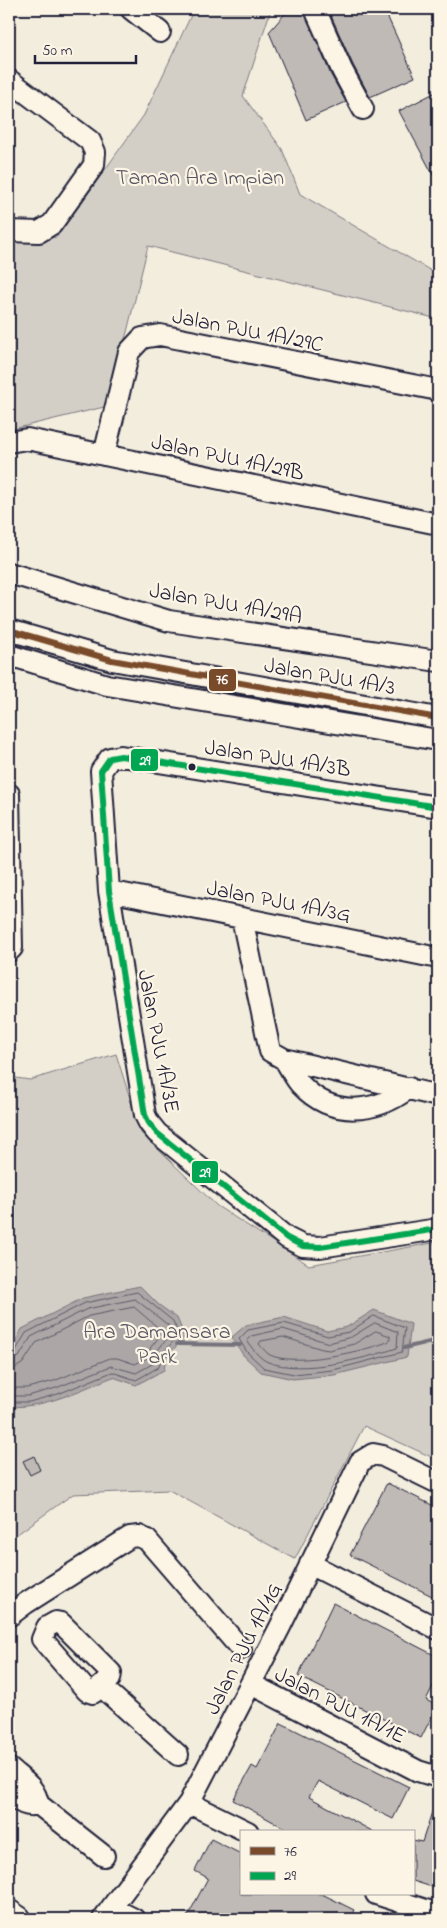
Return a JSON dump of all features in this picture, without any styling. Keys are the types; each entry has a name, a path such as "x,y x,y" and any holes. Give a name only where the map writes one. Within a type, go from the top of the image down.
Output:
{"main road":[{"path":"9,1913 18,1919"}],"street":[{"path":"130,9 160,32"},
{"path":"316,9 342,70 362,110"},
{"path":"9,231 39,232 52,224 94,165 95,152 90,141 10,83"},
{"name":"Jalan PJU 1A/29C","path":"104,455 129,352 142,338 160,336 438,390"},
{"name":"Jalan PJU 1A/29B","path":"9,442 27,439 438,524"},
{"name":"Jalan PJU 1A/29A","path":"9,573 169,620 438,660"},
{"name":"Jalan PJU 1A/3","path":"9,630 112,660 438,718"},
{"name":"Jalan PJU 1A/3","path":"9,656 107,685 438,740"},
{"name":"Jalan PJU 1A/3B","path":"110,758 121,756 438,807"},
{"name":"Jalan PJU 1A/3E","path":"110,758 102,771 109,891 146,1115 149,1123 157,1133 287,1238 303,1246 320,1247 438,1229"},
{"path":"9,794 12,948 9,951"},
{"name":"Jalan PJU 1A/3G","path":"109,891 438,958"},
{"path":"242,918 270,1051 284,1059 438,1096"},
{"path":"284,1059 301,1085 324,1102 341,1108 363,1108 382,1105 396,1098 409,1088"},
{"name":"Jalan PJU 1A/1G","path":"108,1914 189,1803 251,1684 360,1462 373,1454 384,1456 438,1483"},
{"path":"9,1616 26,1603 130,1537 139,1536 147,1540 157,1550 241,1649"},
{"path":"310,1564 438,1629"},
{"path":"26,1603 47,1627"},
{"path":"56,1622 61,1623 111,1674 110,1679 93,1693 88,1691 42,1639 47,1627 56,1622"},
{"name":"Jalan PJU 1A/1E","path":"251,1684 418,1771 438,1777"},
{"path":"102,1687 178,1755"},
{"path":"9,1768 34,1790 38,1804 104,1856"},
{"path":"9,1793 24,1804 30,1806 38,1804"},
{"path":"189,1803 244,1830"},
{"path":"382,1896 438,1914"},
{"path":"108,1914 134,1919"}],"green space":[{"name":"Taman Ara Impian","path":"194,9 271,9 243,96 282,149 300,194 438,275 438,319 148,246 127,332 104,407 9,430 9,242 57,237 144,115"},
{"name":"Ara Damansara Park","path":"116,1054 141,1133 217,1206 309,1265 438,1242 438,1460 364,1426 295,1559 169,1490 73,1494 9,1540 9,1077 30,1080"}],"water":[{"path":"140,1286 159,1305 177,1318 185,1337 166,1357 164,1370 136,1385 113,1377 50,1401 9,1407 9,1353 22,1329 83,1298"},
{"path":"374,1310 411,1324 407,1357 334,1375 293,1379 261,1372 243,1355 232,1337 246,1325 284,1317 327,1331 347,1327"}],"building":[{"path":"289,9 303,9 331,75 346,102 306,120 269,32"},
{"path":"328,9 384,9 415,77 370,97 353,65"},
{"path":"438,91 438,184 399,111"},
{"path":"34,1456 40,1470 30,1475 23,1461"},
{"path":"387,1483 438,1508 438,1599 350,1555"},
{"path":"333,1603 438,1657 438,1676 426,1700 437,1706 421,1738 298,1676"},
{"path":"281,1723 409,1787 393,1819 318,1781 309,1797 370,1830 288,1830 233,1800 252,1766 257,1769"},
{"path":"436,1800 438,1800 438,1889 414,1881 414,1840 422,1842"},
{"path":"211,1839 240,1854 240,1896 326,1896 354,1910 349,1919 186,1919 208,1878 195,1871"}],"waterway":[{"path":"404,1348 438,1340"},
{"path":"177,1344 240,1345"}],"transit line":[{"name":"76","path":"9,630 112,660 438,718"},
{"name":"29","path":"438,807 121,756 110,758 101,771 109,891 145,1115 149,1123 157,1133 287,1238 303,1246 320,1247 438,1229"}]}
